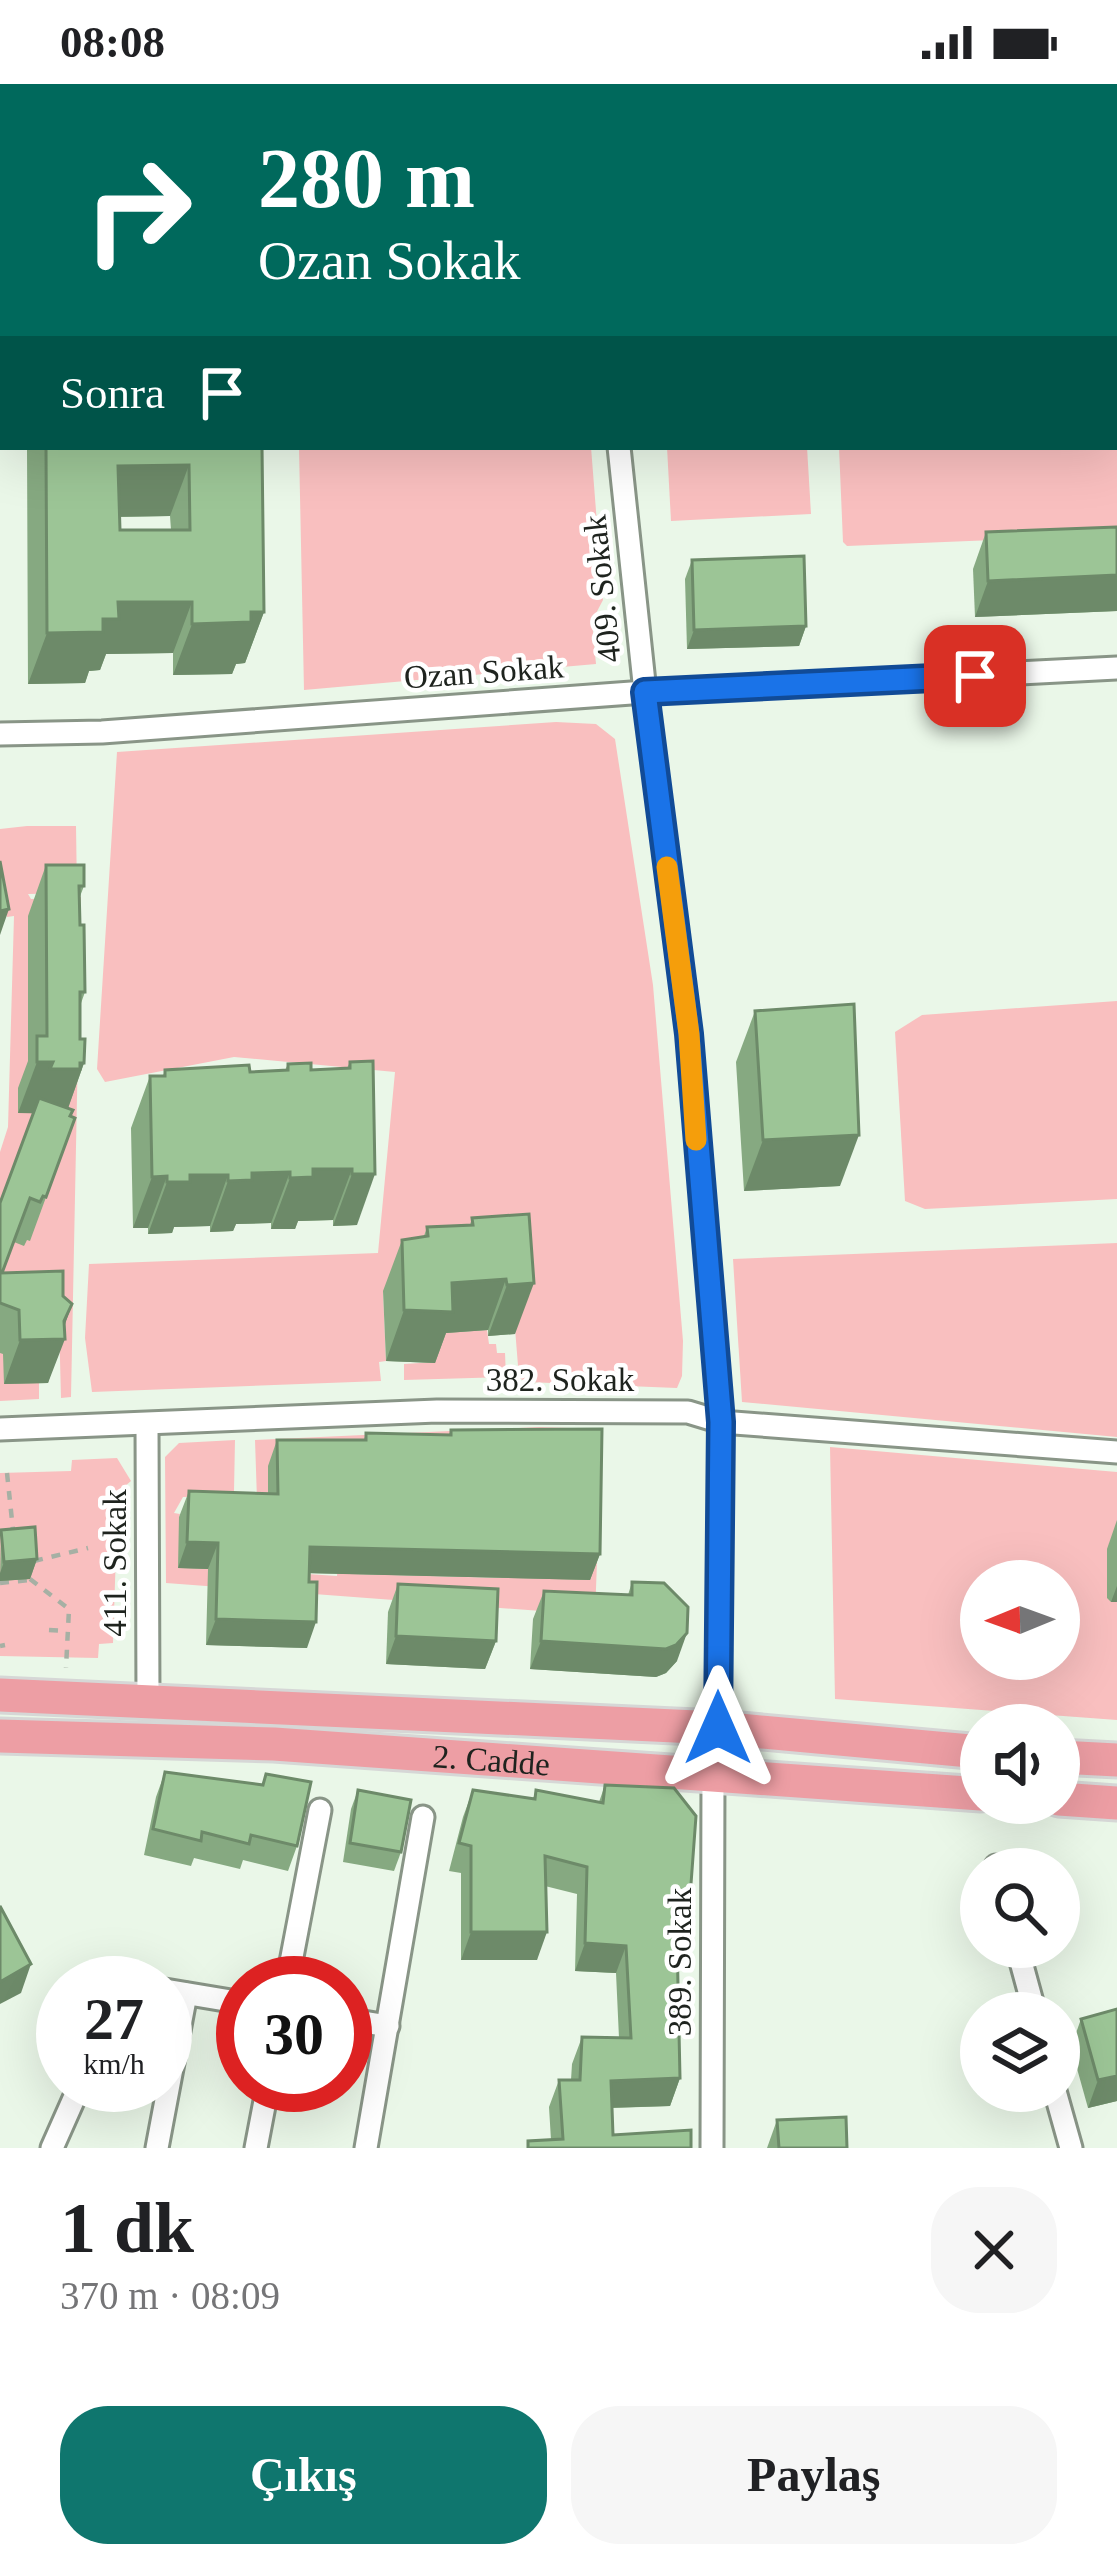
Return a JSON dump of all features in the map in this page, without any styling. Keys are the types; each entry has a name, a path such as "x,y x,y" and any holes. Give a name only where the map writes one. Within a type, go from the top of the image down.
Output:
{"main road":[{"name":"2. Cadde","path":"0,1695 718,1728 960,1750"},
{"name":"2. Cadde","path":"0,1736 274,1744 960,1793"},
{"path":"1080,1757 1117,1760"},
{"path":"1080,1800 1117,1803"}],"street":[{"name":"409. Sokak","path":"620,450 645,692 689,1034 721,1422 718,1728"},
{"name":"Ozan Sokak","path":"0,734 102,732 645,692 1117,668"},
{"name":"382. Sokak","path":"0,1429 437,1411 688,1412 721,1422 1117,1452"},
{"name":"411. Sokak","path":"147,1426 148,1700"},
{"name":"389. Sokak","path":"712,1775 712,2148"},
{"path":"292,1956 320,1810"},
{"path":"366,2148 423,1816"},
{"path":"372,2023 388,2026"},
{"path":"52,2148 68,2112"},
{"path":"157,2148 161,2112"},
{"path":"256,2148 263,2112"},
{"path":"1061,2112 1071,2148"}],"path":[{"path":"7,1473 15,1546"},
{"path":"29,1544 31,1579"},
{"path":"30,1562 88,1548"},
{"path":"0,1583 31,1579 69,1609 66,1658"},
{"path":"49,1630 68,1631"},
{"path":"56,1646 67,1647"}],"shaded area":[{"path":"299,450 591,450 603,600 592,621 596,664 304,690"},
{"path":"667,450 807,450 811,514 671,521"},
{"path":"839,450 1117,450 1117,535 847,546 843,542"},
{"path":"556,722 596,724 615,739 653,985 683,1341 677,1388 519,1378 510,1266 458,1332 487,1330 489,1344 496,1344 497,1353 505,1353 506,1377 404,1380 404,1364 435,1362 383,1292 386,1361 379,1362 381,1381 92,1392 85,1338 89,1264 378,1253 395,1072 234,1057 105,1082 97,1069 117,752"},
{"path":"76,826 77,893 28,894 31,899 81,897 71,1397 61,1398 59,1321 39,1383 39,1399 0,1401 0,1152 8,1127 14,916 7,917 0,896 0,829"},
{"path":"1117,1001 1117,1199 925,1209 905,1201 895,1032 922,1015"},
{"path":"1117,1243 1117,1437 742,1402 733,1259"},
{"path":"539,1427 602,1429 595,1615 166,1583 165,1457 179,1443 235,1440 234,1491 229,1496 183,1497 174,1513 247,1570 337,1576 339,1538 354,1535 353,1574 502,1578 269,1466 268,1503 257,1500 255,1440"},
{"path":"830,1447 1117,1472 1117,1720 1080,1717 1080,1704 960,1704 960,1708 835,1699"},
{"path":"117,1458 131,1481 118,1492 113,1643 99,1644 98,1658 0,1656 0,1473 71,1471 72,1460"}],"building":[{"path":"46,450 262,450 264,612 251,612 251,622 192,624 192,602 118,602 119,619 103,619 103,632 47,633","holes":["189,465 190,530 120,530 118,466"]},
{"path":"1117,527 1117,575 988,581 986,532"},
{"path":"804,556 806,626 694,630 692,560"},
{"path":"0,861 9,909 0,911"},
{"path":"46,865 84,865 84,886 79,886 85,992 80,992 80,1039 85,1039 80,1069 50,1069 53,1062 37,1062 37,1036 47,1036"},
{"path":"854,1004 859,1135 763,1140 755,1011"},
{"path":"373,1061 375,1174 313,1169 313,1177 252,1173 252,1180 228,1181 228,1175 190,1175 190,1182 167,1182 167,1176 152,1177 150,1076 165,1076 165,1070 249,1065 250,1072 311,1063 311,1070 350,1068 350,1062"},
{"path":"39,1098 73,1110 70,1116 75,1118 46,1197 40,1202 30,1198 2,1273 63,1271 63,1296 72,1304 64,1321 65,1339 20,1340 19,1310 0,1303 0,1203"},
{"path":"529,1214 534,1283 507,1285 506,1279 452,1283 453,1312 404,1310 402,1240 428,1236 427,1227 473,1225 472,1218"},
{"path":"602,1429 600,1554 310,1547 309,1582 317,1582 316,1622 216,1619 218,1543 187,1542 189,1491 278,1494 277,1440 366,1440 366,1433 451,1435 451,1430"},
{"path":"35,1527 37,1559 4,1562 1,1530"},
{"path":"632,1582 664,1583 688,1607 687,1633 676,1645 666,1649 541,1641 544,1591 632,1595"},
{"path":"398,1584 498,1589 496,1641 396,1636"},
{"path":"165,1772 263,1785 266,1774 311,1782 297,1846 251,1835 249,1844 202,1832 201,1841 153,1829"},
{"path":"605,1785 674,1788 696,1816 687,1938 677,1938 680,2078 611,2081 613,2135 691,2130 691,2148 528,2148 528,2141 563,2139 559,2080 580,2080 582,2037 631,2038 626,1946 585,1943 587,1867 545,1856 547,1932 471,1932 471,1846 459,1843 473,1790 535,1799 536,1790 603,1803"},
{"path":"358,1790 411,1800 401,1852 350,1843"},
{"path":"0,1906 31,1964 0,1982"},
{"path":"1117,2009 1117,2076 1098,2080 1081,2019"},
{"path":"846,2117 847,2148 779,2148 777,2120"}],"slow traffic":[{"path":"667,867 689,1034 696,1140"}],"route":[{"path":"718,1728 721,1422 689,1034 645,692 975,676"}]}
